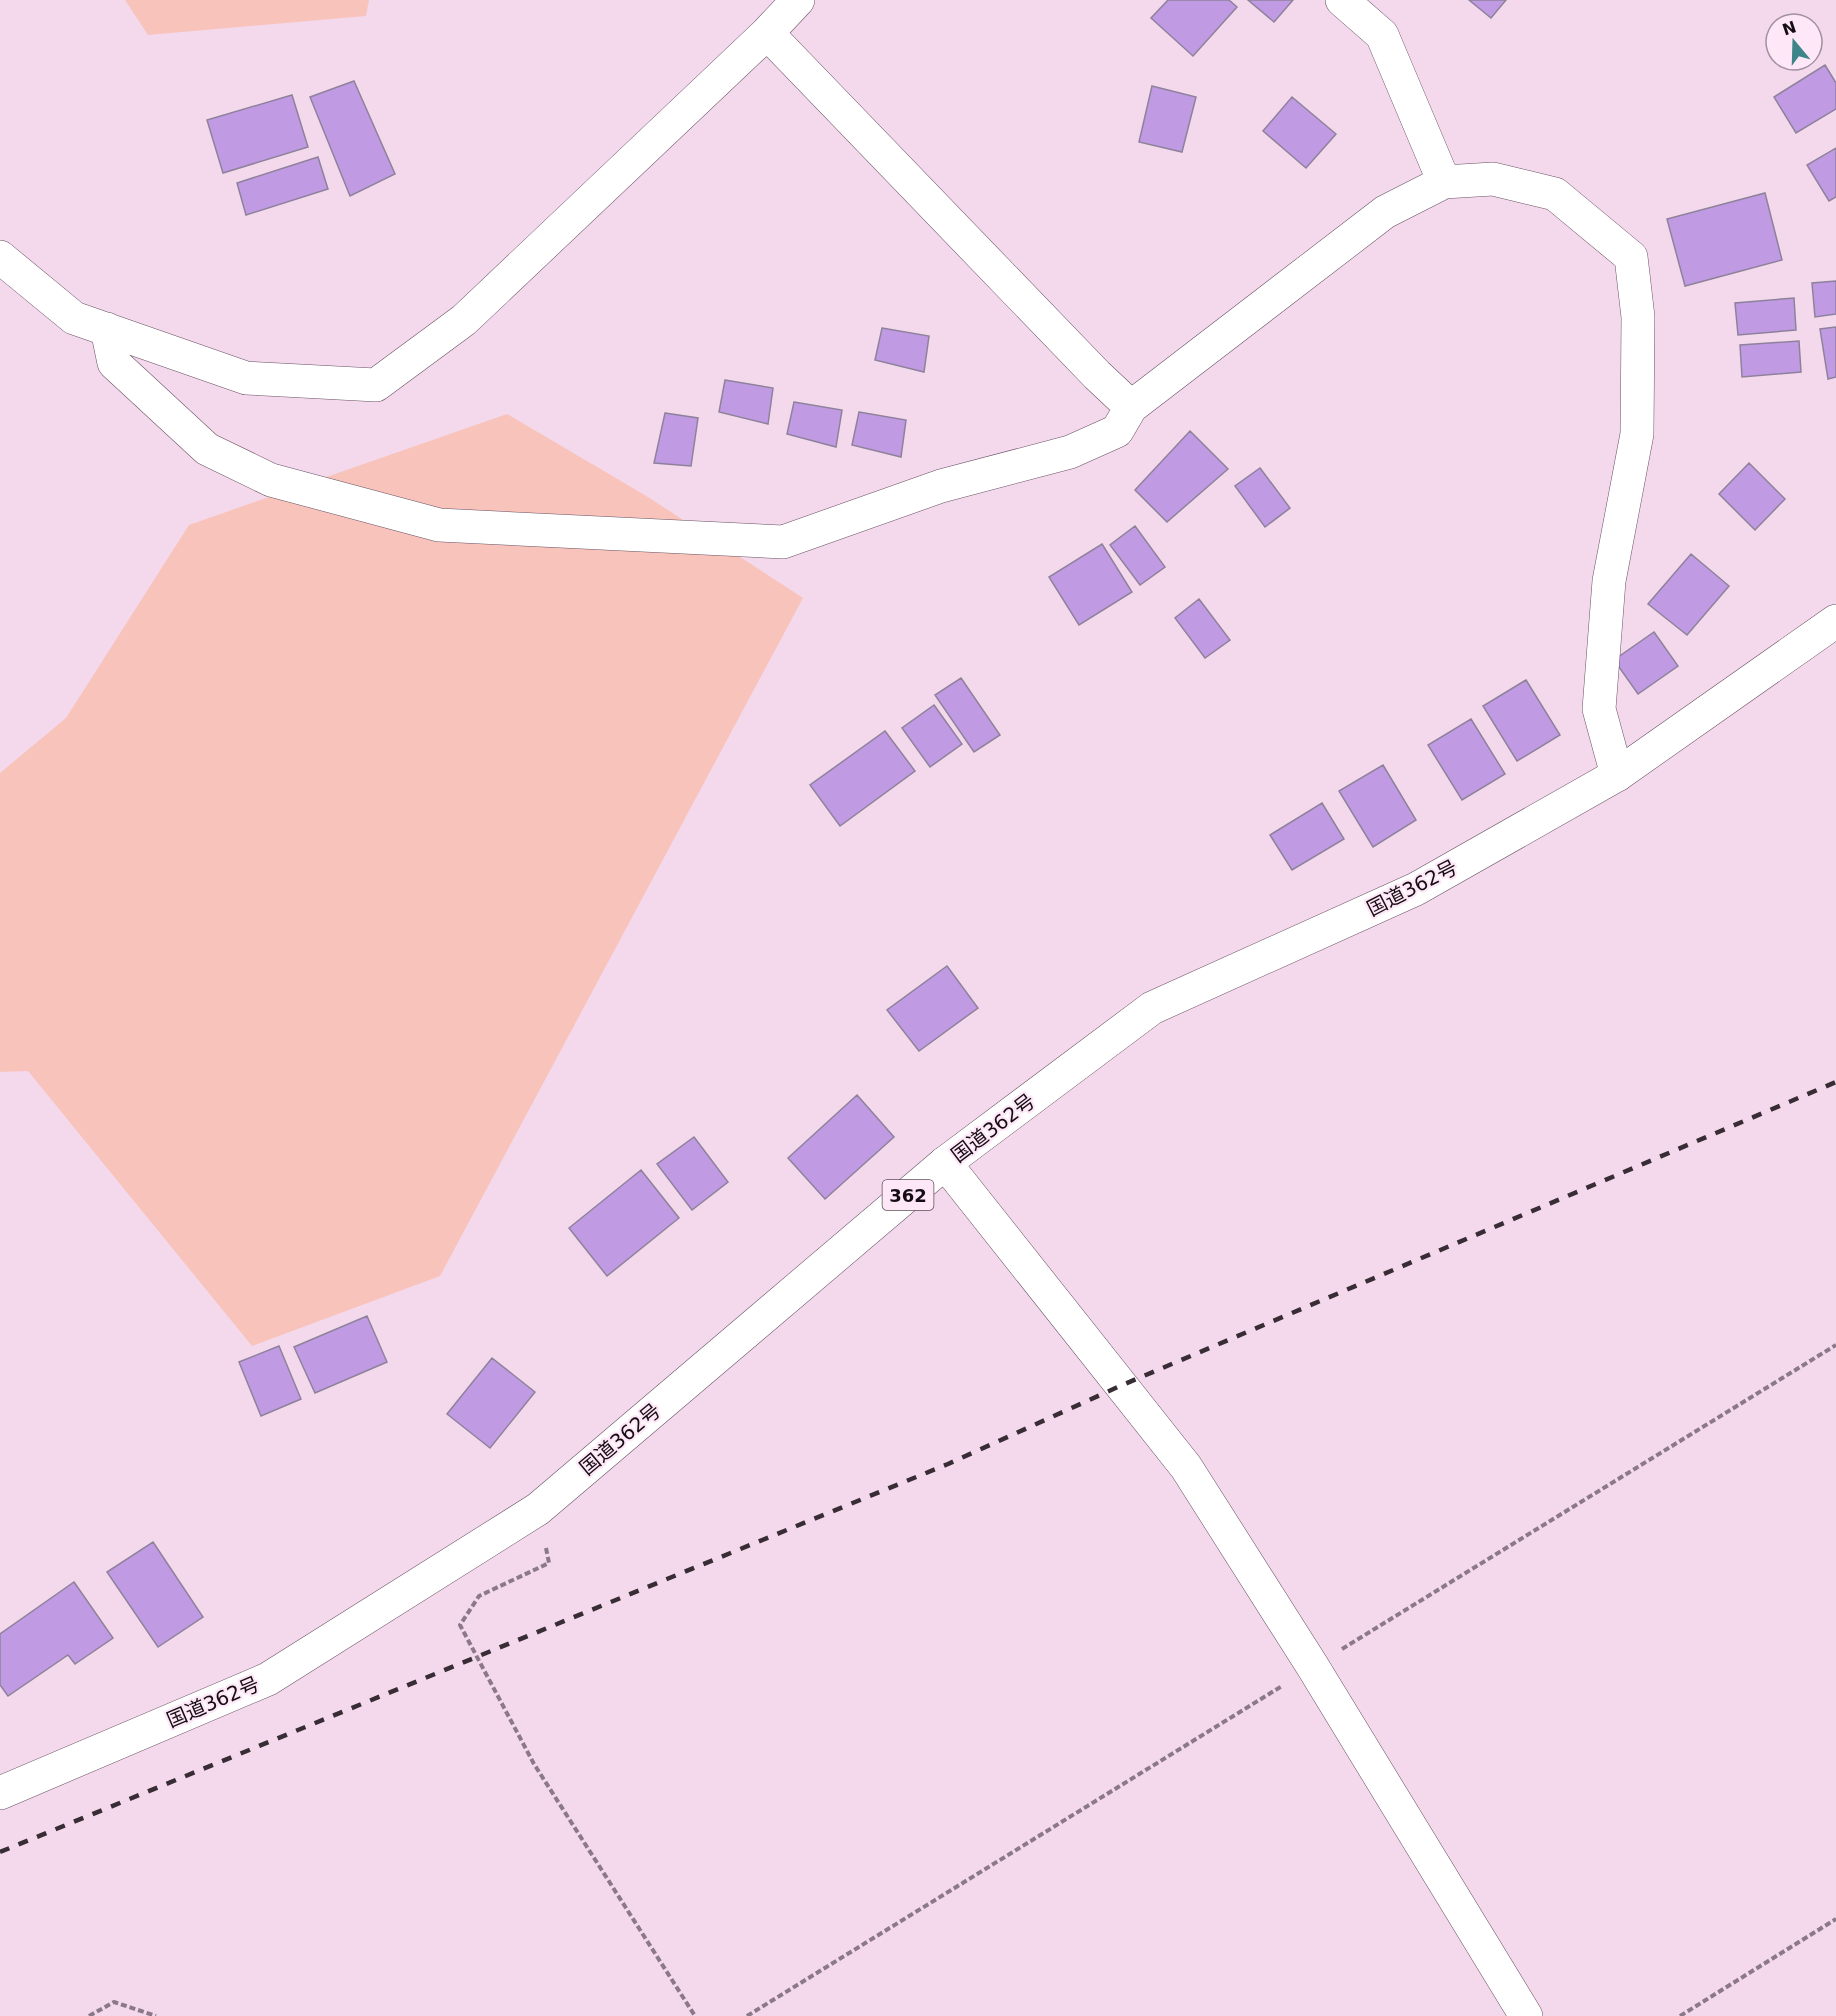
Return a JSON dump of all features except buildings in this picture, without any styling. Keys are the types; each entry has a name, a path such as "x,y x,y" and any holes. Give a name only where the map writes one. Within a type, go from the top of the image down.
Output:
{"main road":[{"path":"0,257 74,318 246,378 376,385 464,320 798,0"},
{"path":"1342,0 1383,35 1444,182"},
{"path":"766,33 1097,375 1131,407"},
{"path":"107,329 114,363 207,449 271,480 439,525 783,542 941,486 1070,452 1118,431 1131,407 1385,212 1444,182 1493,179 1555,194 1631,257 1638,317 1637,434 1610,581 1599,709 1617,775"},
{"name":"国道362号","path":"0,1793 268,1679 538,1509 945,1163 1152,1008 1416,889 1617,775 1836,621"},
{"path":"945,1163 1186,1467 1313,1667 1526,2016"}],"path":[{"path":"747,2016 1836,1345"},
{"path":"538,1509 549,1563 479,1596 460,1625 534,1764 695,2016"},
{"path":"1680,2016 1836,1919"},
{"path":"89,2016 114,2002 156,2016"}],"shaded area":[{"path":"125,0 369,0 366,16 148,35"},
{"path":"507,414 648,497 803,598 440,1276 252,1346 28,1071 0,1072 0,773 66,718 189,525"}],"railway":[{"path":"0,1852 948,1464 1120,1386 1836,1082"}]}
